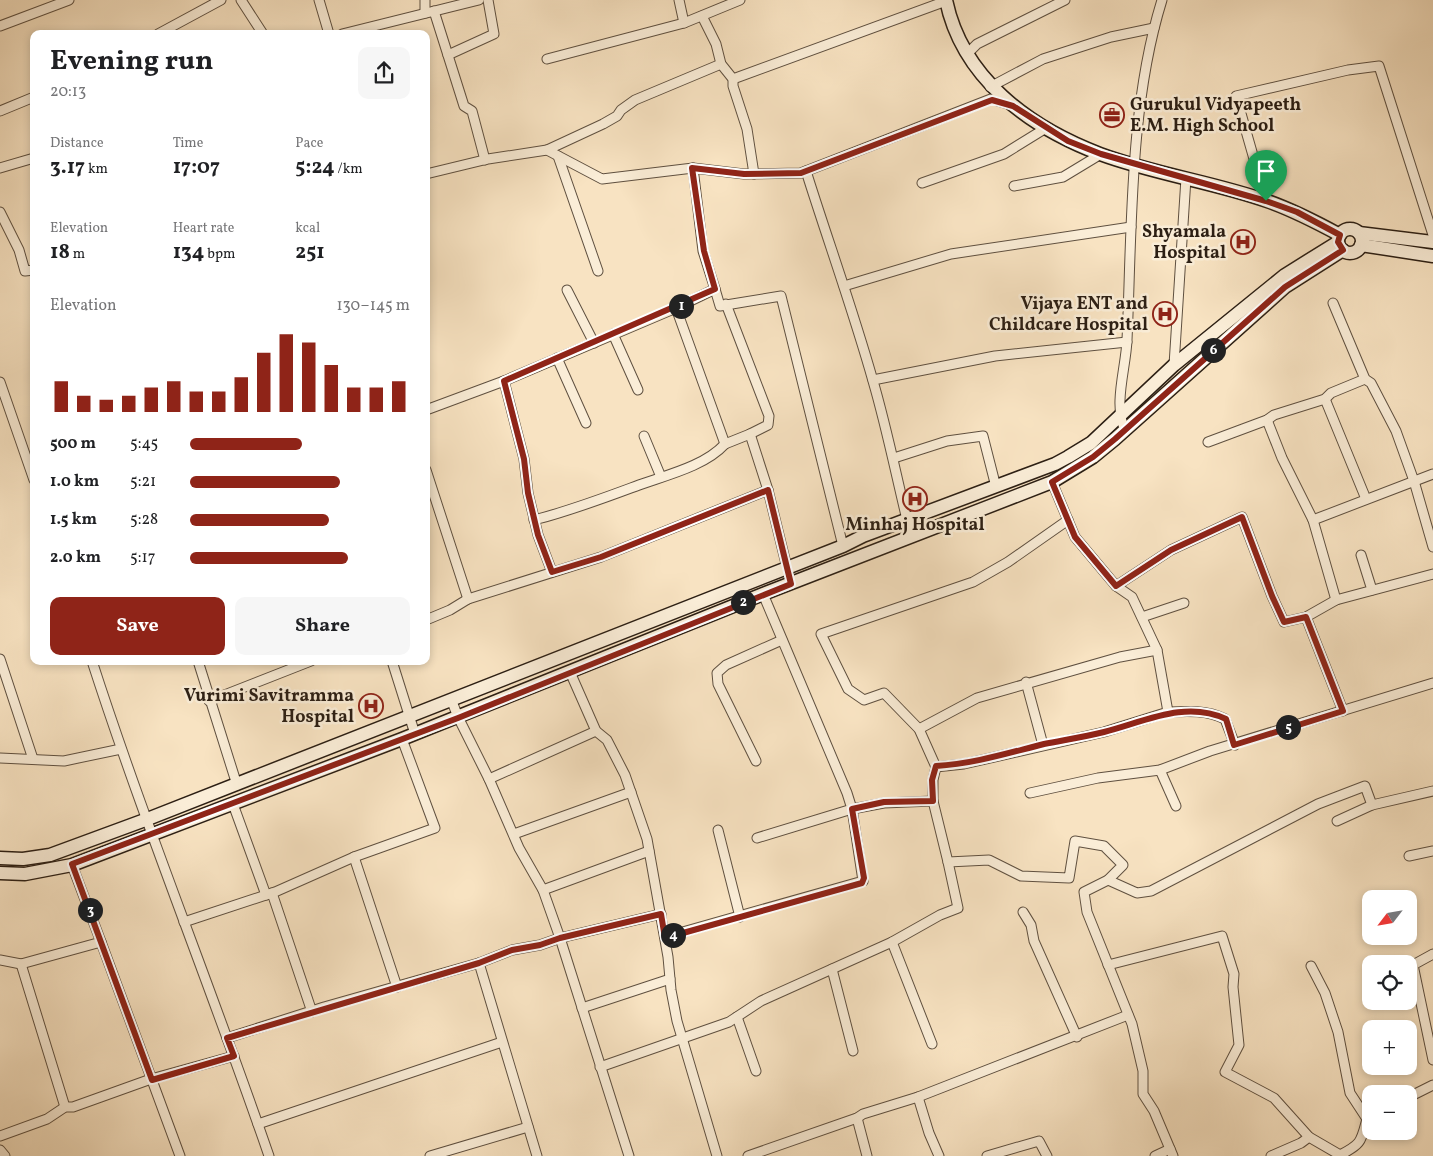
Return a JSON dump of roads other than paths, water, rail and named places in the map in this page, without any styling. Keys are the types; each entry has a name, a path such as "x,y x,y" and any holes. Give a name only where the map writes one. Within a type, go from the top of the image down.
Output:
{"main road":[{"path":"946,0 950,21 967,54 990,86 1013,106 1068,141 1101,154 1266,201 1297,212 1352,252 1360,239"},
{"path":"0,873 25,874 72,864 458,718 763,594 1052,482 1093,457 1125,430 1285,287 1340,242 1349,229 1360,239 1433,256"},
{"path":"1360,239 1433,242"},
{"path":"0,858 23,859 50,855 237,786 451,699 843,546 907,519 996,487 1068,457 1090,443 1174,365 1285,276 1340,242"},
{"path":"1068,457 1074,470"}],"street":[{"path":"0,26 68,0"},
{"path":"165,30 221,0"},
{"path":"241,0 260,30"},
{"path":"319,0 328,30"},
{"path":"425,0 448,55 464,106 472,111 485,160"},
{"path":"371,30 430,12 479,0"},
{"path":"448,55 494,34 488,0"},
{"path":"678,0 684,23"},
{"path":"547,59 684,23 702,16 725,2 740,0"},
{"path":"733,79 946,0"},
{"path":"967,54 977,44 1065,0"},
{"path":"1125,430 1119,417 1127,342 1135,164 1144,86 1154,28 1162,0"},
{"path":"702,16 716,44 721,64 733,79 733,86 747,129 754,174"},
{"path":"990,86 1043,59 1112,37 1154,28"},
{"path":"430,173 485,160 546,150 604,124 635,100 721,64"},
{"path":"1266,201 1236,96 1348,70 1379,66 1433,235"},
{"path":"0,111 30,99"},
{"path":"546,150 602,179 692,168 754,174 801,173 992,100 1013,106"},
{"path":"922,183 1004,154 1046,128"},
{"path":"1014,186 1063,177 1101,154"},
{"path":"558,156 598,271"},
{"path":"0,168 30,159"},
{"path":"692,168 704,251 720,306 781,296 843,546"},
{"path":"806,171 873,380 894,458 911,536"},
{"path":"1174,365 1186,178"},
{"path":"0,212 19,250 25,271 30,270"},
{"path":"844,286 951,254 1131,227"},
{"path":"430,409 504,381 676,308 715,289"},
{"path":"567,290 594,343"},
{"path":"1333,303 1365,379 1371,383 1396,431 1414,481 1433,547"},
{"path":"534,520 573,510 694,464 719,451 725,444 768,425 770,416 726,304"},
{"path":"676,308 725,444"},
{"path":"613,334 638,390"},
{"path":"873,380 995,356 1127,342"},
{"path":"556,358 586,423"},
{"path":"1208,442 1267,420 1274,414 1325,399 1331,393 1365,379"},
{"path":"504,381 524,459 534,520 552,572"},
{"path":"0,382 30,461"},
{"path":"1325,399 1366,498"},
{"path":"1267,420 1282,458 1313,520 1336,600"},
{"path":"750,434 768,490 791,584"},
{"path":"644,436 661,477"},
{"path":"894,458 947,441 983,436 996,487"},
{"path":"1313,520 1366,498 1433,474"},
{"path":"430,482 468,599"},
{"path":"1052,482 1075,537 1116,586 1132,597 1157,650 1168,712"},
{"path":"430,618 450,610 468,599 601,557 768,490"},
{"path":"1116,586 1171,550 1242,517 1284,622 1306,617 1336,600 1433,574"},
{"path":"600,1067 683,1040 729,1022 761,1001 892,942 940,915 958,908 933,801 932,780 936,766 918,729 884,693 864,700 848,689 821,634 974,582 1008,562 1068,520"},
{"path":"1361,555 1372,590"},
{"path":"665,938 863,882 852,809 763,594"},
{"path":"1142,617 1184,603"},
{"path":"1306,617 1343,711"},
{"path":"756,761 718,684 716,673 726,666 782,640"},
{"path":"918,729 977,698 1026,682 1120,657 1157,650"},
{"path":"0,659 33,758"},
{"path":"93,665 150,835 234,1056 269,1156"},
{"path":"199,665 237,786"},
{"path":"210,702 301,665"},
{"path":"393,665 415,734"},
{"path":"570,672 596,731 606,740 625,775 649,851 665,938 670,979 683,1040 717,1156"},
{"path":"1026,682 1043,744"},
{"path":"1030,793 1098,778 1160,770 1210,751 1433,683"},
{"path":"451,699 458,718 489,778 519,848 543,890 629,1156"},
{"path":"936,766 964,764 1043,744 1104,732 1168,712 1189,711 1215,714 1226,719 1234,745"},
{"path":"489,778 596,731"},
{"path":"184,922 269,894 354,857 435,828 402,739"},
{"path":"0,758 33,758 64,761 121,749"},
{"path":"1160,770 1176,806"},
{"path":"1108,880 1137,893 1151,891 1318,804 1365,786 1372,805"},
{"path":"1337,821 1372,805 1433,791"},
{"path":"514,834 631,792"},
{"path":"756,838 852,809 884,802 933,801"},
{"path":"233,804 269,894 312,1012"},
{"path":"718,830 740,917"},
{"path":"948,862 989,860 1021,876 1069,878 1076,841 1104,846 1123,865 1108,880 1084,892 1086,912 1128,1015 1143,1071 1143,1094 1154,1111 1171,1153 1156,1156"},
{"path":"543,890 649,851"},
{"path":"1409,856 1433,851"},
{"path":"354,857 397,987"},
{"path":"72,864 180,1156"},
{"path":"1023,912 1031,925 1034,941 1077,1037"},
{"path":"227,1038 479,963 512,950 540,945 560,938 661,914"},
{"path":"1108,965 1222,936 1234,974 1233,987 1239,1045 1225,1072 1274,1098 1309,1137 1339,1156 1359,1145 1362,1140"},
{"path":"0,960 21,964 101,942"},
{"path":"892,942 932,1044"},
{"path":"1433,954 1413,965 1433,1060"},
{"path":"479,963 537,1156"},
{"path":"21,964 65,1107"},
{"path":"1310,966 1325,993 1338,1032 1350,1093 1362,1109"},
{"path":"832,969 853,1051"},
{"path":"582,1008 670,979"},
{"path":"748,1156 857,1118 863,1114 918,1097 1077,1037 1128,1015"},
{"path":"737,1017 756,1071"},
{"path":"258,1124 502,1042"},
{"path":"0,1136 47,1119 65,1107 73,1107 152,1080 234,1056"},
{"path":"1417,1093 1433,1085"},
{"path":"918,1097 929,1133 939,1156"},
{"path":"857,1118 867,1156"},
{"path":"430,1156 528,1128"},
{"path":"1271,1156 1309,1137"},
{"path":"986,1156 1039,1141 1047,1156"},
{"path":"0,1150 5,1156"}],"place":[{"name":"Gurukul Vidyapeeth E.M. High School","path":"1112,115"},
{"name":"Shyamala Hospital","path":"1243,242"},
{"name":"Vijaya ENT and Childcare Hospital","path":"1165,314"},
{"name":"Minhaj Hospital","path":"915,499"},
{"name":"Vurimi Savitramma Hospital","path":"371,706"}]}
